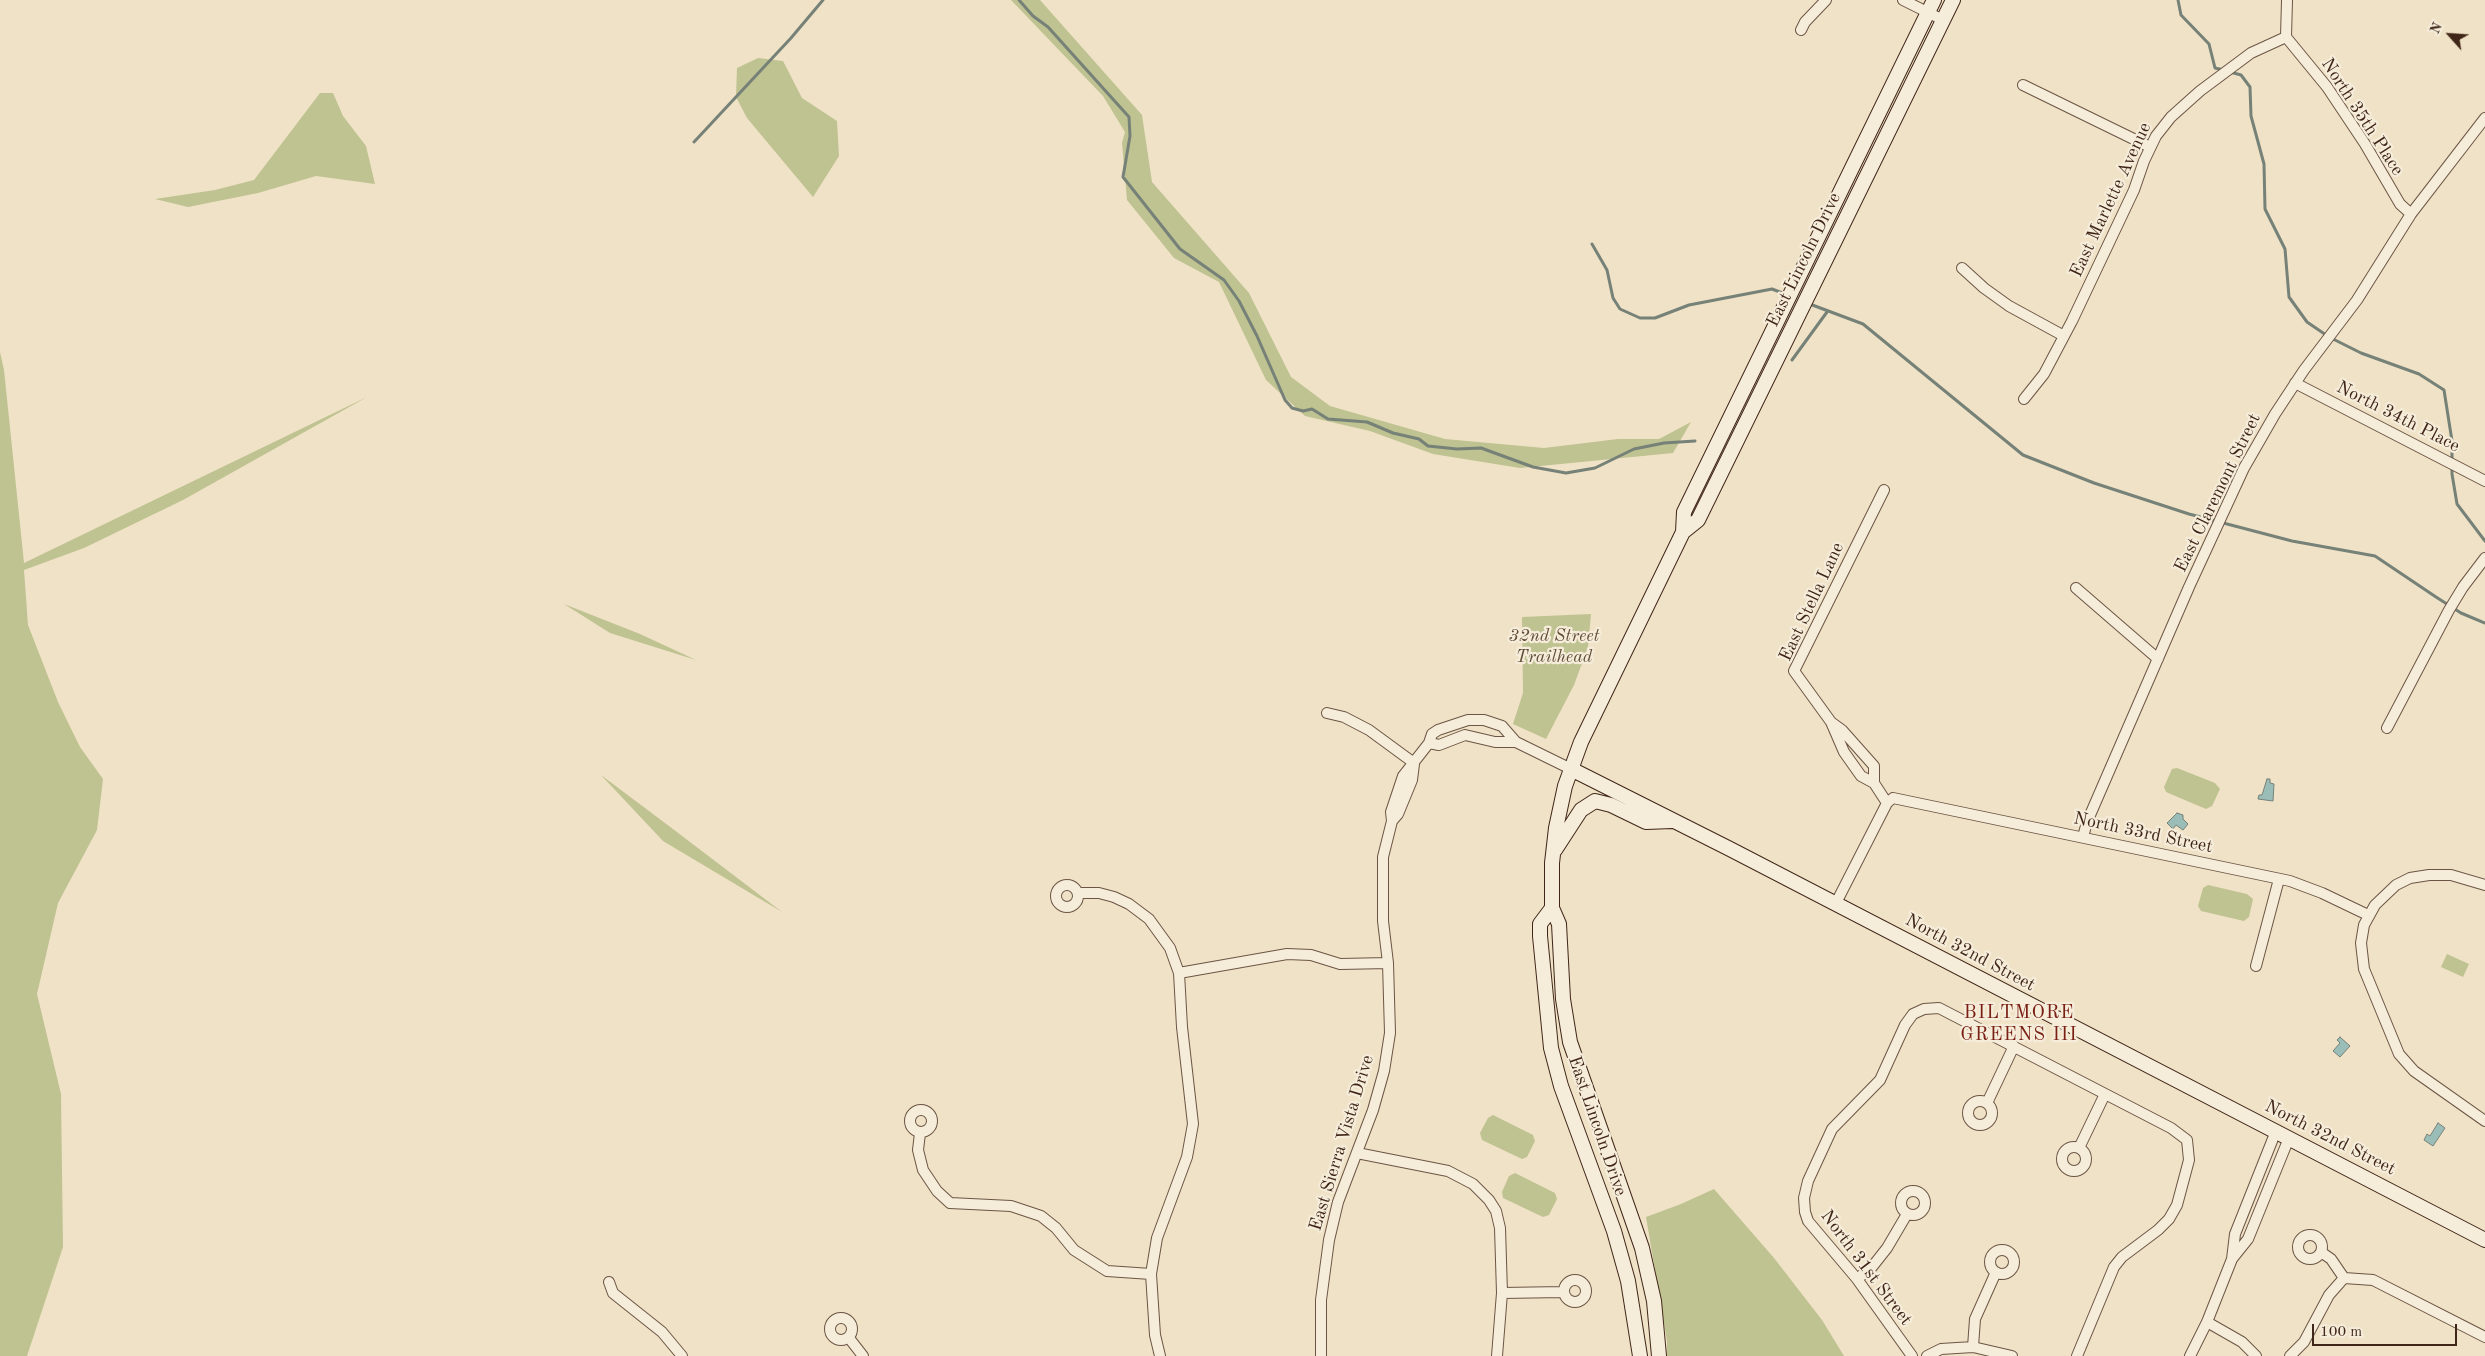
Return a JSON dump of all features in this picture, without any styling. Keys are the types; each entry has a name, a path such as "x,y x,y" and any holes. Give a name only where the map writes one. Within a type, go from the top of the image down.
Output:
{"main road":[{"name":"East Lincoln Drive","path":"1683,532 1698,520 1953,0"},
{"name":"East Lincoln Drive","path":"1659,1356 1654,1301 1642,1248 1570,1042 1563,999 1559,924 1552,908 1556,828 1571,769 1596,707 1683,532 1684,512 1931,6"},
{"path":"1782,314 1796,321"},
{"name":"North 32nd Street","path":"1571,769 2485,1240"},
{"path":"1554,852 1581,810 1595,802 1611,805 1646,822 1675,821"},
{"name":"East Lincoln Drive","path":"1552,908 1540,924 1551,1048 1561,1086 1614,1231 1631,1296 1640,1356"}],"street":[{"path":"1801,30 1805,22 1826,0"},
{"path":"1903,0 1931,6 1943,20"},
{"path":"2286,37 2287,0"},
{"name":"East Marlette Avenue","path":"2024,400 2044,374 2064,336 2134,190 2150,147 2171,117 2251,53 2286,37"},
{"name":"North 35th Place","path":"2286,37 2327,87 2365,144 2400,204 2411,214"},
{"path":"2023,85 2150,147"},
{"name":"East Claremont Street","path":"2083,837 2087,822 2221,515 2248,461 2295,383 2357,300 2411,214 2485,118"},
{"path":"1962,268 2009,306 2064,336"},
{"name":"North 34th Place","path":"2295,383 2485,481"},
{"name":"East Stella Lane","path":"1874,783 1874,766 1842,730 1832,722 1794,671 1884,490"},
{"path":"2387,728 2456,597 2485,558"},
{"path":"2076,588 2158,659"},
{"path":"1327,713 1344,717 1369,730 1414,764"},
{"name":"East Sierra Vista Drive","path":"1321,1356 1321,1300 1328,1240 1338,1202 1373,1110 1384,1071 1390,1033 1388,963 1383,921 1383,857 1392,821 1398,814 1412,780 1414,764 1429,743 1432,734 1453,724 1468,720 1484,720 1502,726 1516,742 1571,769"},
{"name":"East Stella Lane","path":"1832,722 1844,752 1861,776 1874,783 1886,803"},
{"path":"1453,724 1457,737"},
{"name":"East Sierra Vista Drive","path":"1429,743 1439,745 1465,735 1496,742 1516,742"},
{"name":"North 33rd Street","path":"1886,803 1893,798 1901,799 2279,879 2306,886 2368,915"},
{"path":"1836,904 1886,803"},
{"path":"2485,884 2451,876 2429,875 2410,878 2383,895 2368,915 2363,930 2362,956 2395,1048 2414,1071 2485,1121"},
{"path":"2256,966 2279,879"},
{"path":"1079,893 1100,893 1114,897 1130,904 1149,919 1170,948 1179,973 1182,1027 1193,1124 1188,1157 1157,1238 1151,1274 1155,1335 1160,1356"},
{"path":"1179,973 1287,954 1311,955 1340,964 1388,963"},
{"name":"North 31st Street","path":"1912,1356 1857,1279 1808,1221 1804,1198 1808,1181 1832,1129 1880,1080 1905,1025 1913,1014 1924,1009 1938,1008 2171,1128 2186,1140 2189,1149 2189,1160 2177,1206 2169,1219 2158,1230 2122,1257 2114,1267 2076,1356"},
{"path":"1988,1103 2014,1046"},
{"path":"2079,1148 2105,1094"},
{"path":"2190,1356 2207,1322 2232,1259 2235,1234 2276,1131"},
{"path":"920,1133 918,1150 923,1170 937,1190 950,1203 997,1207 1011,1206 1026,1210 1048,1222 1074,1250 1107,1272 1151,1274"},
{"path":"2232,1259 2248,1239 2289,1138"},
{"path":"1357,1153 1448,1171 1473,1184 1481,1191 1496,1211 1500,1228 1502,1293 1497,1356"},
{"path":"1857,1279 1872,1267 1887,1248 1907,1214"},
{"path":"2321,1252 2331,1259 2344,1278"},
{"path":"1972,1347 1975,1319 1996,1272"},
{"path":"2344,1278 2373,1280 2485,1337"},
{"path":"2290,1356 2304,1342 2329,1294 2344,1278"},
{"path":"609,1282 613,1293 662,1332 682,1356"},
{"path":"1502,1293 1563,1292"},
{"path":"2207,1322 2242,1342 2256,1356"},
{"path":"849,1338 863,1356"},
{"path":"1927,1356 1941,1349 1972,1347 2012,1356"}],"green space":[{"path":"1011,0 1040,0 1142,115 1152,182 1249,293 1291,377 1330,406 1445,439 1544,448 1618,439 1659,439 1691,422 1673,453 1520,468 1433,454 1370,431 1305,416 1266,380 1219,282 1174,258 1127,200 1122,143 1125,132 1103,96"},
{"path":"758,58 783,61 802,98 837,121 839,156 813,197 747,118 736,97 737,68"},
{"path":"320,93 333,93 343,116 366,146 375,184 316,176 258,193 188,207 155,199 215,190 254,180"},
{"path":"0,352 4,370 24,563 367,397 183,500 84,548 24,570 28,625 58,702 80,747 103,779 97,830 58,903 37,994 61,1094 63,1247 27,1356 0,1356"},
{"path":"564,604 640,634 696,660 610,633"},
{"name":"32nd Street Trailhead","path":"1591,614 1588,647 1574,685 1546,739 1513,724 1523,693 1522,617"},
{"path":"2177,768 2215,783 2220,789 2212,806 2206,809 2166,792 2164,787 2172,769"},
{"path":"601,775 669,826 782,912 663,841"},
{"path":"2208,885 2247,894 2253,899 2249,917 2244,921 2201,911 2198,906 2203,888"},
{"path":"2447,954 2469,964 2463,977 2441,967"},
{"path":"1493,1115 1533,1135 1535,1141 1527,1157 1522,1159 1482,1140 1480,1133 1488,1118"},
{"path":"1515,1173 1555,1193 1557,1199 1549,1215 1543,1217 1503,1198 1502,1192 1509,1176"},
{"path":"1714,1189 1774,1258 1822,1320 1844,1356 1667,1356 1667,1341 1646,1217"}],"water":[{"path":"2267,779 2270,779 2270,783 2274,784 2273,801 2258,799 2259,795 2262,795"},
{"path":"2177,813 2183,815 2183,819 2188,824 2183,830 2176,825 2173,829 2167,823"},
{"path":"2340,1037 2350,1046 2340,1057 2333,1051 2340,1043 2337,1040"},
{"path":"2438,1123 2445,1128 2433,1146 2424,1140 2427,1134 2430,1136"}],"waterway":[{"path":"694,142 791,38 823,0"},
{"path":"1019,0 1033,16 1048,27 1129,117 1130,136 1123,177 1180,249 1224,280 1239,301 1257,336 1285,400 1292,408 1303,411 1312,409 1328,419 1367,422 1393,433 1419,439 1428,446 1457,449 1481,448 1533,467 1566,473 1595,468 1634,449 1664,443 1695,441"},
{"path":"2178,0 2181,15 2209,44 2215,68 2224,70"},
{"path":"2230,72 2241,75 2250,87 2251,116 2264,164 2265,209 2285,249 2289,297 2307,322 2329,337 2361,353 2419,374 2444,390 2452,441 2452,474 2457,504 2485,541"},
{"path":"1592,244 1607,270 1613,298 1620,309 1640,318 1655,318 1689,305 1772,289 1785,294"},
{"path":"1807,303 1863,324 2023,455 2094,483 2189,514 2292,541 2375,556 2461,613 2485,623"},
{"path":"1792,360 1827,312"}],"district":[{"name":"BILTMORE GREENS III","path":"2019,1024"}]}
